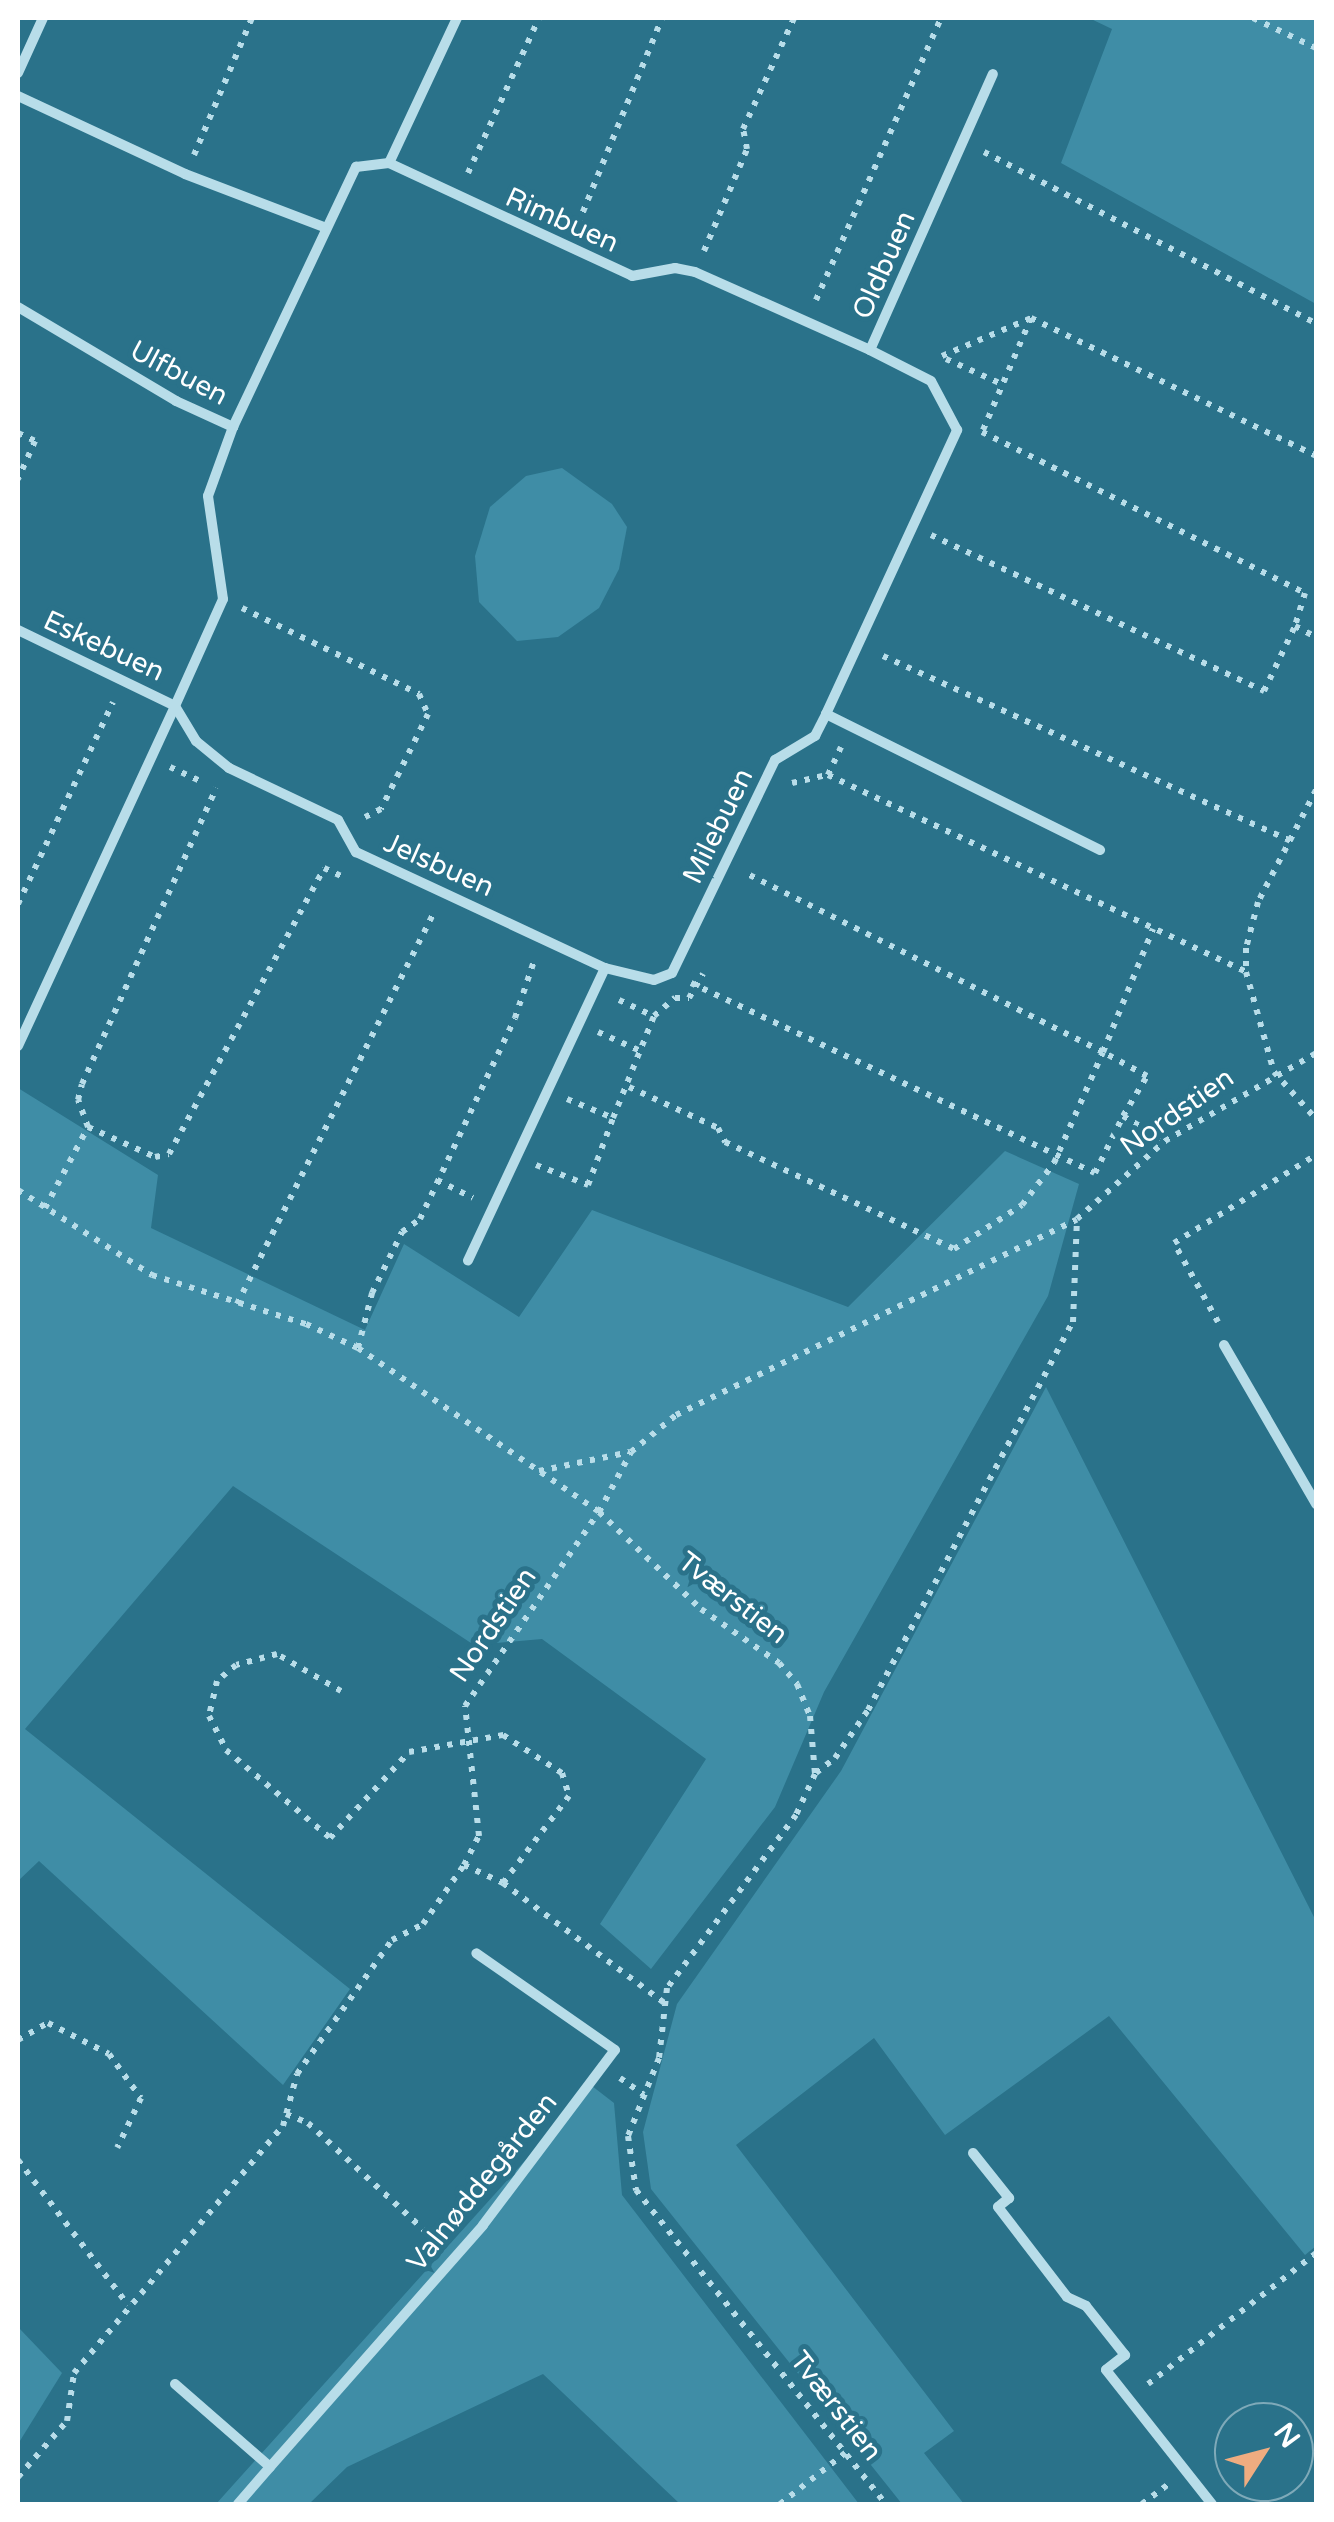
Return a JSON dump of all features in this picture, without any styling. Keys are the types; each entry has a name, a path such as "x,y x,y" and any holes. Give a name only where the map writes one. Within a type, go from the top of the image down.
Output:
{"street":[{"path":"18,73 43,18"},
{"path":"389,164 457,18"},
{"name":"Oldbuen","path":"826,714 957,430 931,381 870,350 993,74"},
{"path":"18,96 185,174 324,227"},
{"name":"Rimbuen","path":"389,164 632,276 674,268 696,272 870,350"},
{"name":"Ulfbuen","path":"18,307 176,401 233,428 324,227 356,166 389,164"},
{"path":"223,598 208,496 233,428"},
{"name":"Eskebuen","path":"18,630 175,706 223,598"},
{"path":"18,1046 175,706"},
{"name":"Jelsbuen","path":"175,706 196,741 228,768 343,828 356,852 605,968"},
{"path":"826,714 1100,850"},
{"name":"Milebuen","path":"672,973 775,760 815,736 826,714"},
{"path":"468,1260 605,968 654,980 672,973"},
{"path":"1224,1346 1316,1504"},
{"name":"Valnøddegården","path":"238,2504 453,2258 615,2050 476,1953"},
{"path":"973,2153 1009,2198 998,2207 1066,2297 1086,2306 1125,2355 1106,2370 1212,2504"},
{"path":"174,2384 270,2466"}],"path":[{"path":"185,174 252,18"},
{"path":"457,196 539,18"},
{"path":"568,248 662,18"},
{"path":"696,272 747,149 743,130 794,18"},
{"path":"806,322 941,18"},
{"path":"1254,18 1316,48"},
{"path":"964,141 1316,323"},
{"path":"941,357 1030,318 1316,456"},
{"path":"974,449 1030,318"},
{"path":"936,537 1264,691 1295,626 1305,593 982,432"},
{"path":"18,433 35,441 18,479"},
{"path":"928,554 943,520"},
{"path":"223,598 419,694 428,714 381,809 343,828"},
{"path":"1295,626 1316,638"},
{"path":"875,674 890,639"},
{"path":"882,656 1291,840"},
{"path":"18,904 124,678"},
{"path":"852,726 828,774 1246,972"},
{"path":"151,758 218,790 82,1084 78,1100 88,1126 155,1156 169,1154 324,868 360,884"},
{"path":"1316,790 1258,902 1246,972 1274,1072 1316,1119"},
{"path":"672,973 1094,1173 1146,1076 726,863"},
{"path":"237,1304 444,890"},
{"path":"414,909 448,926"},
{"path":"629,1087 718,1128 725,1142 954,1249 1022,1205 1057,1156 1153,929"},
{"path":"358,1348 372,1293 437,1180 515,1018 542,936"},
{"path":"516,957 532,964"},
{"path":"516,1158 588,1185 654,1016"},
{"path":"578,1024 643,1052"},
{"name":"Nordstien","path":"18,2477 68,2421 74,2373 283,2126 297,2074 392,1940 423,1924 464,1865 478,1836 471,1742 464,1706 598,1512 631,1452 676,1416 1077,1219 1165,1141 1274,1072 1316,1054"},
{"path":"547,1091 613,1118"},
{"path":"1124,1116 1165,1141"},
{"path":"45,1208 88,1126"},
{"path":"1224,1346 1226,1336 1174,1244 1316,1154"},
{"path":"437,1180 492,1208"},
{"name":"Tværstien","path":"18,1190 152,1274 358,1348 598,1512 701,1609 779,1663 796,1684 810,1716 815,1774 796,1815 667,1988 659,2058 628,2136 636,2190 886,2504"},
{"path":"815,1774 835,1758 868,1710 1073,1322 1077,1219"},
{"path":"539,1472 631,1452"},
{"path":"341,1690 278,1654 236,1665 216,1680 209,1716 226,1750 330,1838 409,1752 502,1735 562,1773 569,1796 503,1884"},
{"path":"464,1865 503,1884 666,2004"},
{"path":"18,2040 48,2023 109,2054 141,2098 117,2148"},
{"path":"286,2114 308,2123 453,2258"},
{"path":"18,2160 128,2305"},
{"path":"1129,2400 1316,2253"},
{"path":"780,2504 845,2453"}],"shaded area":[{"path":"1089,18 1316,18 1316,304 1061,163 1112,29"},
{"path":"562,468 612,504 627,527 619,569 599,608 558,637 517,641 479,602 475,556 490,507 526,476"},
{"path":"18,1088 158,1175 151,1228 365,1330 404,1244 519,1317 592,1210 848,1307 1005,1151 1079,1184 1048,1296 824,1692 775,1807 651,1969 600,1924 706,1759 542,1639 474,1645 233,1486 25,1729 350,1989 283,2085 39,1861 18,1881"},
{"path":"1046,1387 1316,1921 1316,2246 1305,2255 1109,2016 945,2135 874,2038 736,2145 954,2431 924,2453 964,2504 902,2504 651,2189 643,2132 677,2004 841,1771"},
{"path":"592,2086 614,2103 622,2195 859,2504 680,2504 543,2374 347,2467 309,2504 216,2504"},
{"path":"18,2327 62,2373 18,2444"}]}
